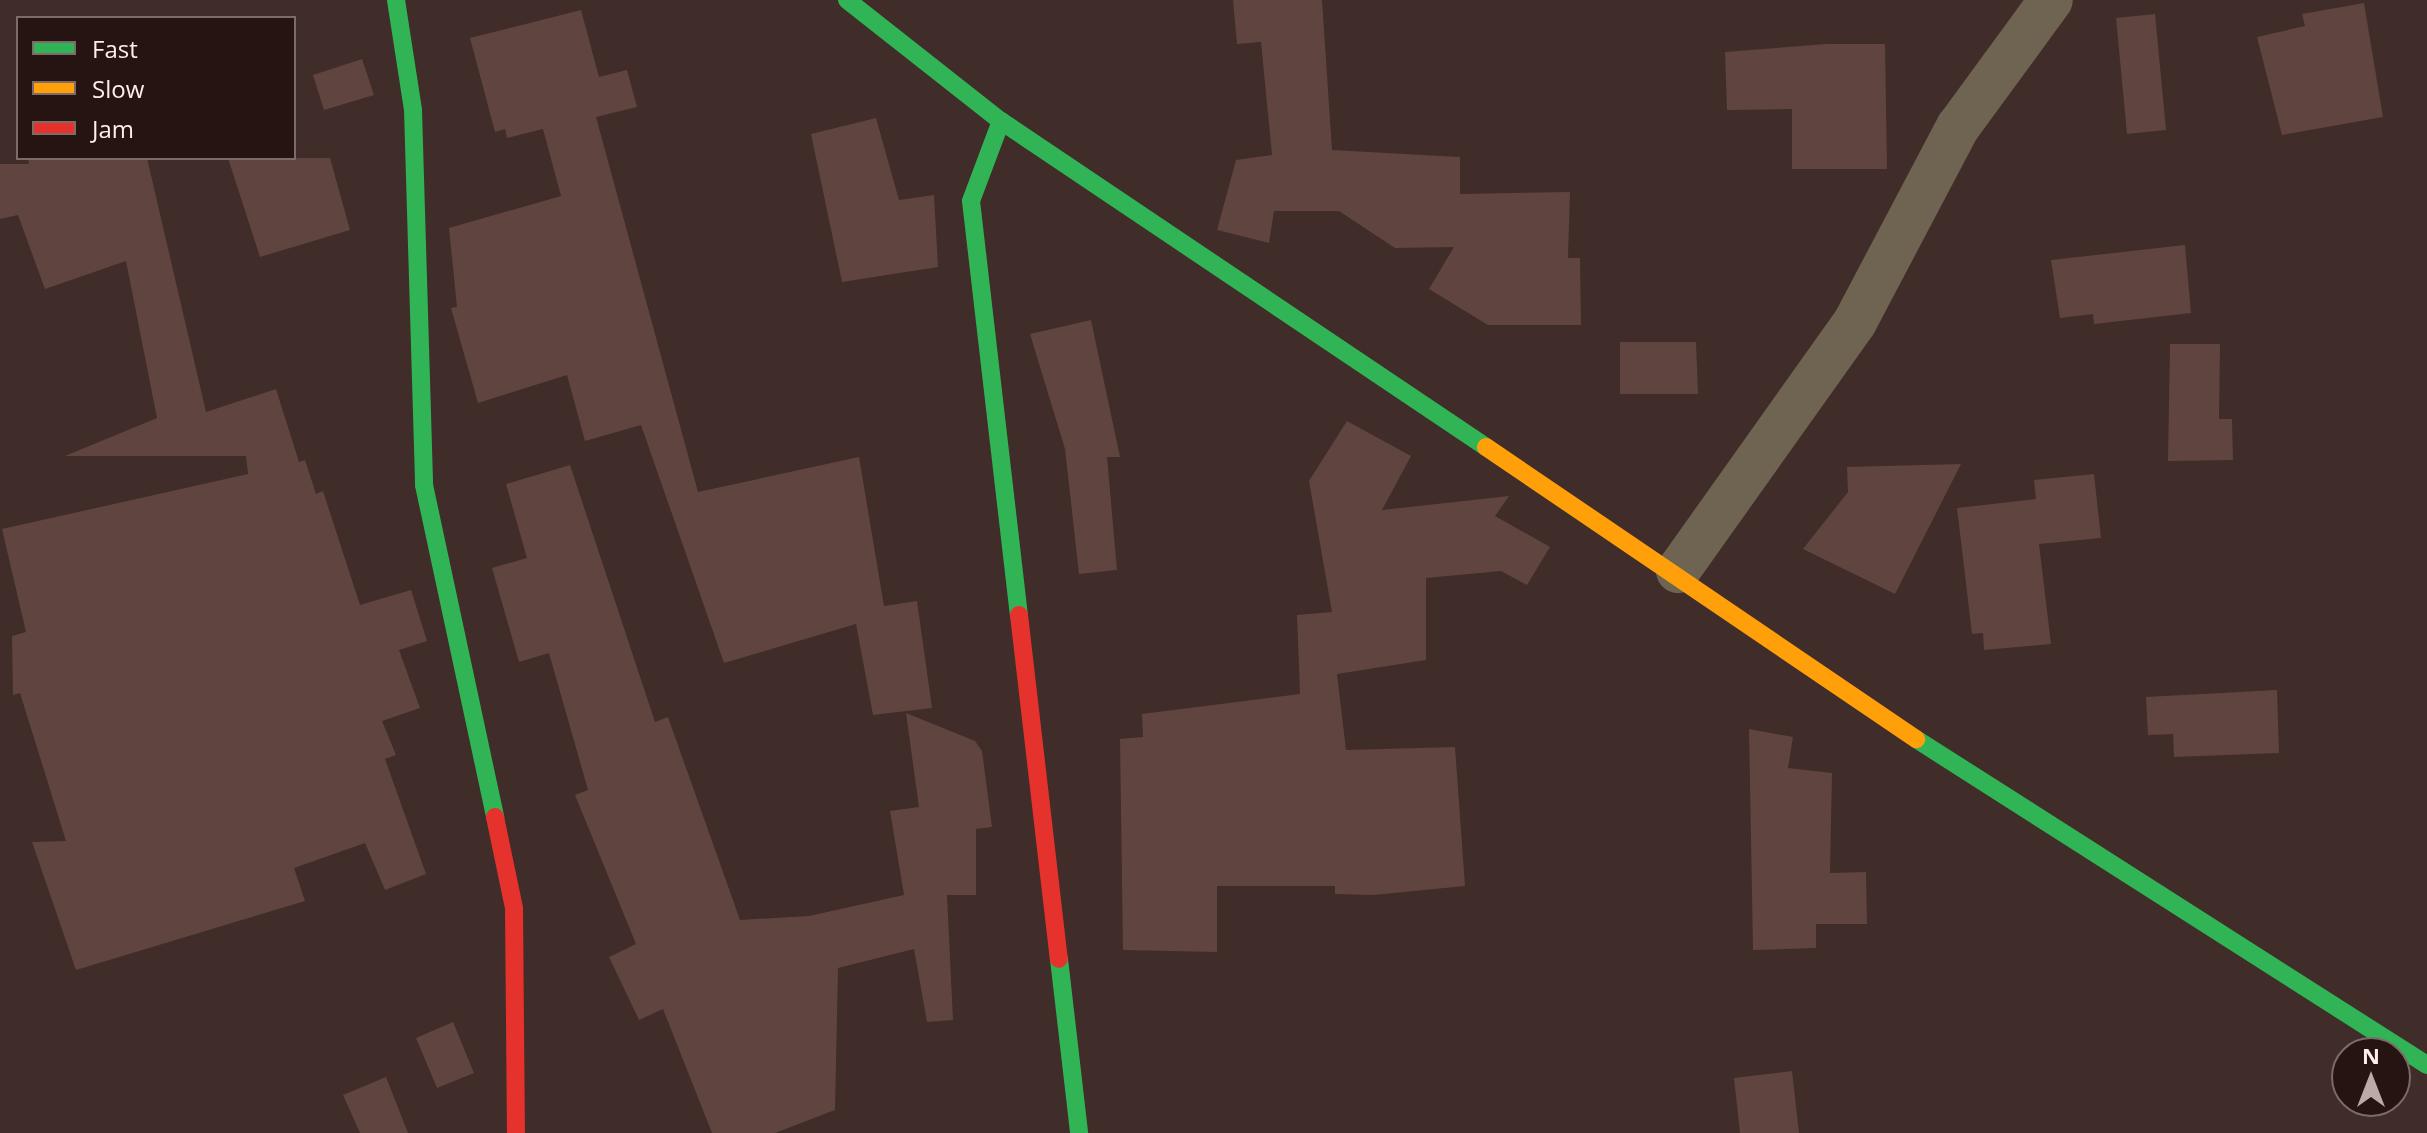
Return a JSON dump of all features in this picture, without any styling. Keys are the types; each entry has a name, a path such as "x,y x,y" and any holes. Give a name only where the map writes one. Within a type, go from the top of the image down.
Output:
{"street":[{"path":"396,0 413,110 424,485 514,908 516,1133"},
{"path":"847,0 1001,121 1317,338 1678,571 1973,779 2427,1065"},
{"path":"1678,571 1855,322 1958,127 2051,0"},
{"path":"1001,121 971,201 1079,1133"}],"building":[{"path":"1233,0 1322,0 1332,150 1460,157 1460,194 1570,192 1568,258 1580,258 1581,325 1488,325 1429,289 1454,247 1395,248 1339,211 1274,211 1269,243 1217,230 1236,160 1272,155 1261,42 1237,44"},
{"path":"2364,3 2383,117 2282,135 2257,37 2305,26 2302,14"},
{"path":"581,10 599,77 627,70 637,107 596,117 698,492 859,457 884,606 917,601 932,708 873,715 856,624 724,663 641,425 585,441 567,375 478,403 451,308 457,307 449,228 561,196 543,129 507,138 505,129 495,132 470,38"},
{"path":"2155,14 2166,130 2127,134 2116,18"},
{"path":"1826,44 1885,44 1887,169 1792,169 1792,109 1727,110 1725,52"},
{"path":"362,59 374,95 324,110 313,75"},
{"path":"876,118 899,200 934,195 938,267 842,282 811,134"},
{"path":"330,158 350,230 260,257 229,160"},
{"path":"28,160 147,160 206,412 276,389 299,462 305,460 316,494 323,491 360,605 411,590 427,641 399,650 420,708 382,721 396,755 385,759 426,874 385,890 365,843 294,868 305,901 76,970 32,842 66,841 20,693 13,695 12,636 26,632 2,529 248,474 246,456 65,456 157,418 126,261 45,289 18,215 0,219 0,164 29,164"},
{"path":"2185,245 2191,313 2094,324 2093,314 2060,318 2051,260"},
{"path":"1091,320 1120,457 1107,457 1117,570 1079,574 1065,449 1030,334"},
{"path":"1620,342 1696,342 1698,394 1620,394"},
{"path":"2170,344 2220,344 2219,419 2232,419 2233,460 2168,461"},
{"path":"1347,421 1411,456 1382,510 1509,496 1495,516 1550,547 1527,585 1501,571 1426,578 1426,660 1337,674 1346,750 1455,747 1465,886 1373,895 1335,894 1335,886 1217,886 1217,952 1123,950 1120,739 1143,737 1142,714 1300,694 1297,615 1332,612 1309,481"},
{"path":"1961,464 1895,594 1803,549 1848,492 1847,467"},
{"path":"570,465 655,722 668,717 740,920 809,916 904,895 890,811 919,807 906,713 975,741 982,751 992,827 976,829 976,895 947,895 953,1020 927,1022 914,949 838,968 835,1110 775,1133 712,1133 663,1009 639,1020 609,957 636,944 575,795 588,790 549,653 519,662 492,568 527,558 506,484"},
{"path":"2094,474 2101,538 2039,544 2051,644 1984,650 1983,633 1972,634 1957,508 2036,499 2034,480"},
{"path":"2277,690 2279,753 2174,757 2173,734 2148,735 2146,697"},
{"path":"1749,729 1793,737 1788,768 1832,773 1830,873 1866,872 1867,924 1816,924 1816,948 1753,950"},
{"path":"453,1022 474,1073 437,1088 416,1038"},
{"path":"1792,1071 1799,1133 1740,1133 1734,1078"},
{"path":"386,1077 408,1133 360,1133 343,1095"}],"traffic: fast":[{"path":"396,0 413,110 424,485 495,817"},
{"path":"847,0 1001,121 971,201 1019,615"},
{"path":"1001,121 1486,447"},
{"path":"1916,739 2427,1065"},
{"path":"1059,959 1079,1133"}],"traffic: slow":[{"path":"1486,447 1916,739"}],"traffic: jam":[{"path":"1019,615 1059,959"},
{"path":"495,817 514,908 516,1133"}]}
